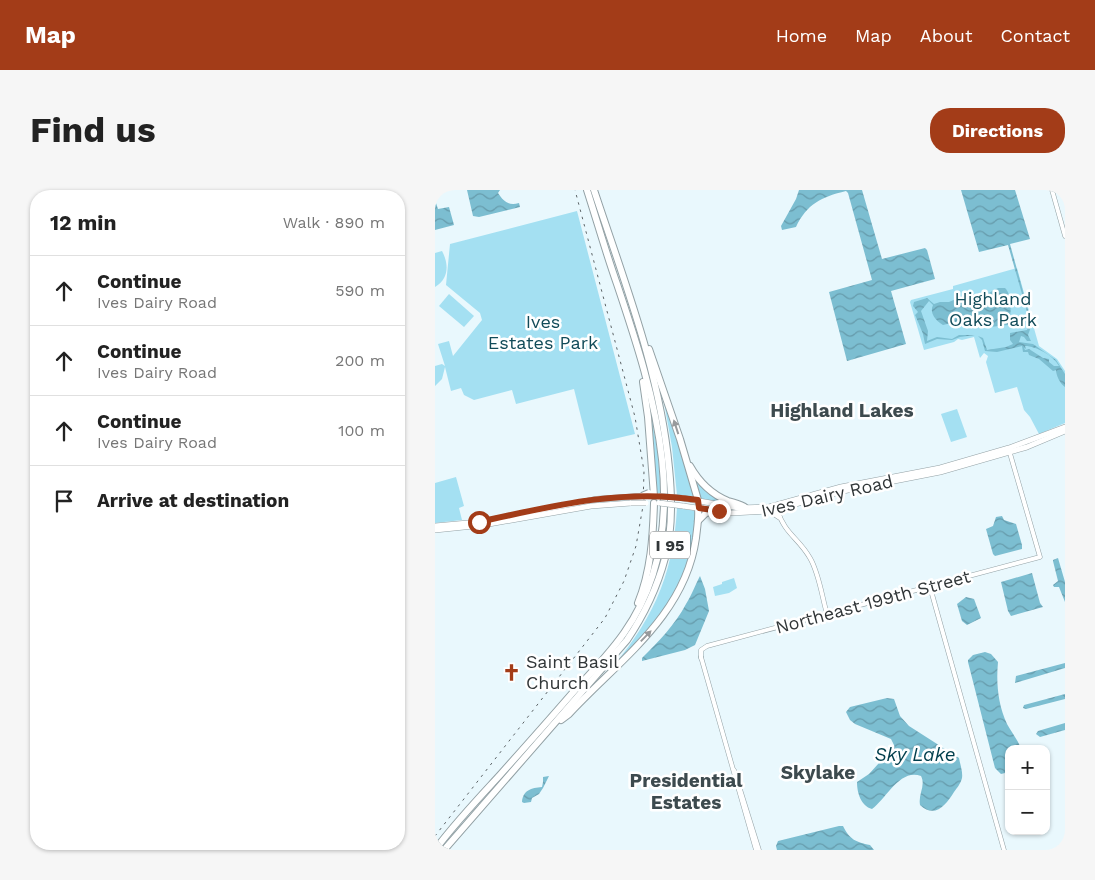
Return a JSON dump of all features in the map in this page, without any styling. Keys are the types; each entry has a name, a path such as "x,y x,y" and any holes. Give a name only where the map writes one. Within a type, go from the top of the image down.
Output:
{"highway":[{"name":"I 95","path":"437,850 472,806 616,644 640,608 649,587 661,544 665,516 665,484 655,415 637,347 589,190"},
{"path":"437,850 620,642 648,596 662,554 666,530 667,494 664,453 658,416 645,362 589,190"},
{"name":"I 95","path":"445,850 611,663 636,631 658,589 669,549 674,517 671,465 662,404 645,339 596,190"},
{"path":"445,850 627,640 648,606 658,582 665,557 671,510 670,479 663,426 647,354 596,190"},
{"path":"616,644 635,610 646,580 651,551 653,515 651,500 653,485 646,398 637,354 623,303"},
{"path":"561,720 650,631 669,608 681,588 694,548 698,521 698,504 685,456 645,339"},
{"path":"685,456 695,474 706,487 721,497 746,508"},
{"path":"698,521 705,514 715,511"}],"main road":[{"name":"Ives Dairy Road","path":"1009,450 1065,427"},
{"name":"Ives Dairy Road","path":"435,530 483,525 531,515 591,506 682,498 715,511 738,513 770,511 777,507 841,487 924,472 1009,450 1065,432"},
{"name":"Ives Dairy Road","path":"435,526 479,522 572,502 632,496 683,506 698,504 746,508 777,507"},
{"path":"770,511 779,517"}],"street":[{"path":"1052,190 1065,236"},
{"name":"Northeast 199th Street","path":"757,850 701,658 701,650 707,646 1040,557 1009,450"},
{"path":"777,507 783,526 808,554 812,562 827,614"},
{"path":"930,587 1004,850"}],"green space":[{"name":"Ives Estates Park","path":"577,211 635,434 588,445 574,389 516,404 512,390 474,400 464,395 461,388 451,391 445,367 442,379 435,386 435,366 442,364 445,366 438,344 449,341 453,356 482,320 480,313 446,285 450,244"},
{"path":"442,251 447,266 443,280 435,287 435,253"},
{"name":"Highland Oaks Park","path":"1017,268 1039,346 1057,359 1065,371 1065,423 1039,434 1024,410 1017,387 995,393 986,362 988,356 984,353 980,358 974,337 958,339 954,342 924,350 910,302 911,300 953,289 953,286"},
{"path":"449,294 474,316 464,327 439,306"},
{"path":"662,391 694,497 677,495 672,447"},
{"path":"648,396 658,454 661,494 656,494"},
{"path":"957,409 967,437 951,442 941,414"},
{"path":"694,475 732,505 699,498"},
{"path":"456,477 464,506 459,508 462,520 435,523 435,483"},
{"path":"677,508 696,511 691,559 667,611 604,677 635,638 657,599 671,557"},
{"path":"734,578 737,588 729,593 715,596 713,587"}],"water":[{"path":"467,190 500,190 498,193 505,201 510,204 519,203 520,207 479,217 473,216"},
{"path":"799,190 862,190 882,259 925,248 927,250 935,279 891,291 906,344 847,361 829,292 872,280 848,193 846,191 822,199 810,207 796,227 782,230 781,226"},
{"path":"961,190 1015,190 1030,239 1010,244 1032,324 1028,335 1031,341 1027,341 1021,336 1019,342 1033,344 1048,355 1029,346 1025,346 1025,350 1029,349 1043,358 1049,359 1049,362 1054,366 1059,366 1050,356 1056,360 1065,374 1065,387 1061,384 1056,370 1053,371 1039,359 1029,355 1028,352 1023,352 1022,346 997,352 985,351 982,340 978,336 983,338 987,350 1013,344 1010,340 1010,333 1027,330 1030,322 1008,245 979,252"},
{"path":"435,200 438,209 449,207 454,225 435,230"},
{"path":"998,288 1005,288 1009,295 1011,311 1008,325 990,327 964,320 943,325 934,316 932,311 933,305 929,301 921,311 928,331 927,341 937,337 952,339 959,335 975,335 952,340 937,339 925,344 915,315 918,312 913,306 914,302 927,298 934,304 949,302 967,294 985,295"},
{"path":"1002,516 1004,520 1016,524 1022,549 995,556 986,529 993,526 996,517"},
{"path":"1058,558 1065,582 1065,602 1059,587 1054,587 1053,585 1058,581 1053,560"},
{"path":"1032,573 1040,603 1043,607 1011,616 1001,582"},
{"path":"700,576 705,589 709,611 695,645 685,650 642,661 642,658 677,619"},
{"path":"966,597 974,599 981,618 967,625 962,621 957,604"},
{"path":"985,652 991,654 998,662 997,678 1000,702 1007,724 1019,745 1005,745 1005,773 1001,774 995,768 968,662 973,655"},
{"path":"1065,663 1065,668 1015,683 1016,676"},
{"path":"1065,694 1065,699 1026,709 1023,708 1024,705"},
{"name":"Sky Lake","path":"887,698 894,699 900,716 909,726 959,758 962,773 961,780 940,809 931,811 920,805 921,776 906,776 900,780 872,809 865,805 860,798 857,782 869,774 879,763 889,758 894,750 894,745 891,739 855,724 850,720 846,712 850,707"},
{"path":"1065,723 1065,730 1040,737 1036,734 1038,731"},
{"path":"549,776 539,794 532,798 531,802 522,802 526,792 542,787 543,777"},
{"path":"843,826 854,840 870,845 874,850 777,850 778,841"}],"railway":[{"path":"435,836 605,618 624,581 636,546 643,506 644,471 635,417 575,190"}],"place":[{"name":"Saint Basil Church","path":"512,672"}],"district":[{"name":"Highland Lakes","path":"842,410"},
{"name":"Skylake","path":"818,772"},
{"name":"Presidential Estates","path":"686,791"}],"route":[{"path":"479,522 572,502 624,496 675,497 698,500 699,508 719,511"}]}
